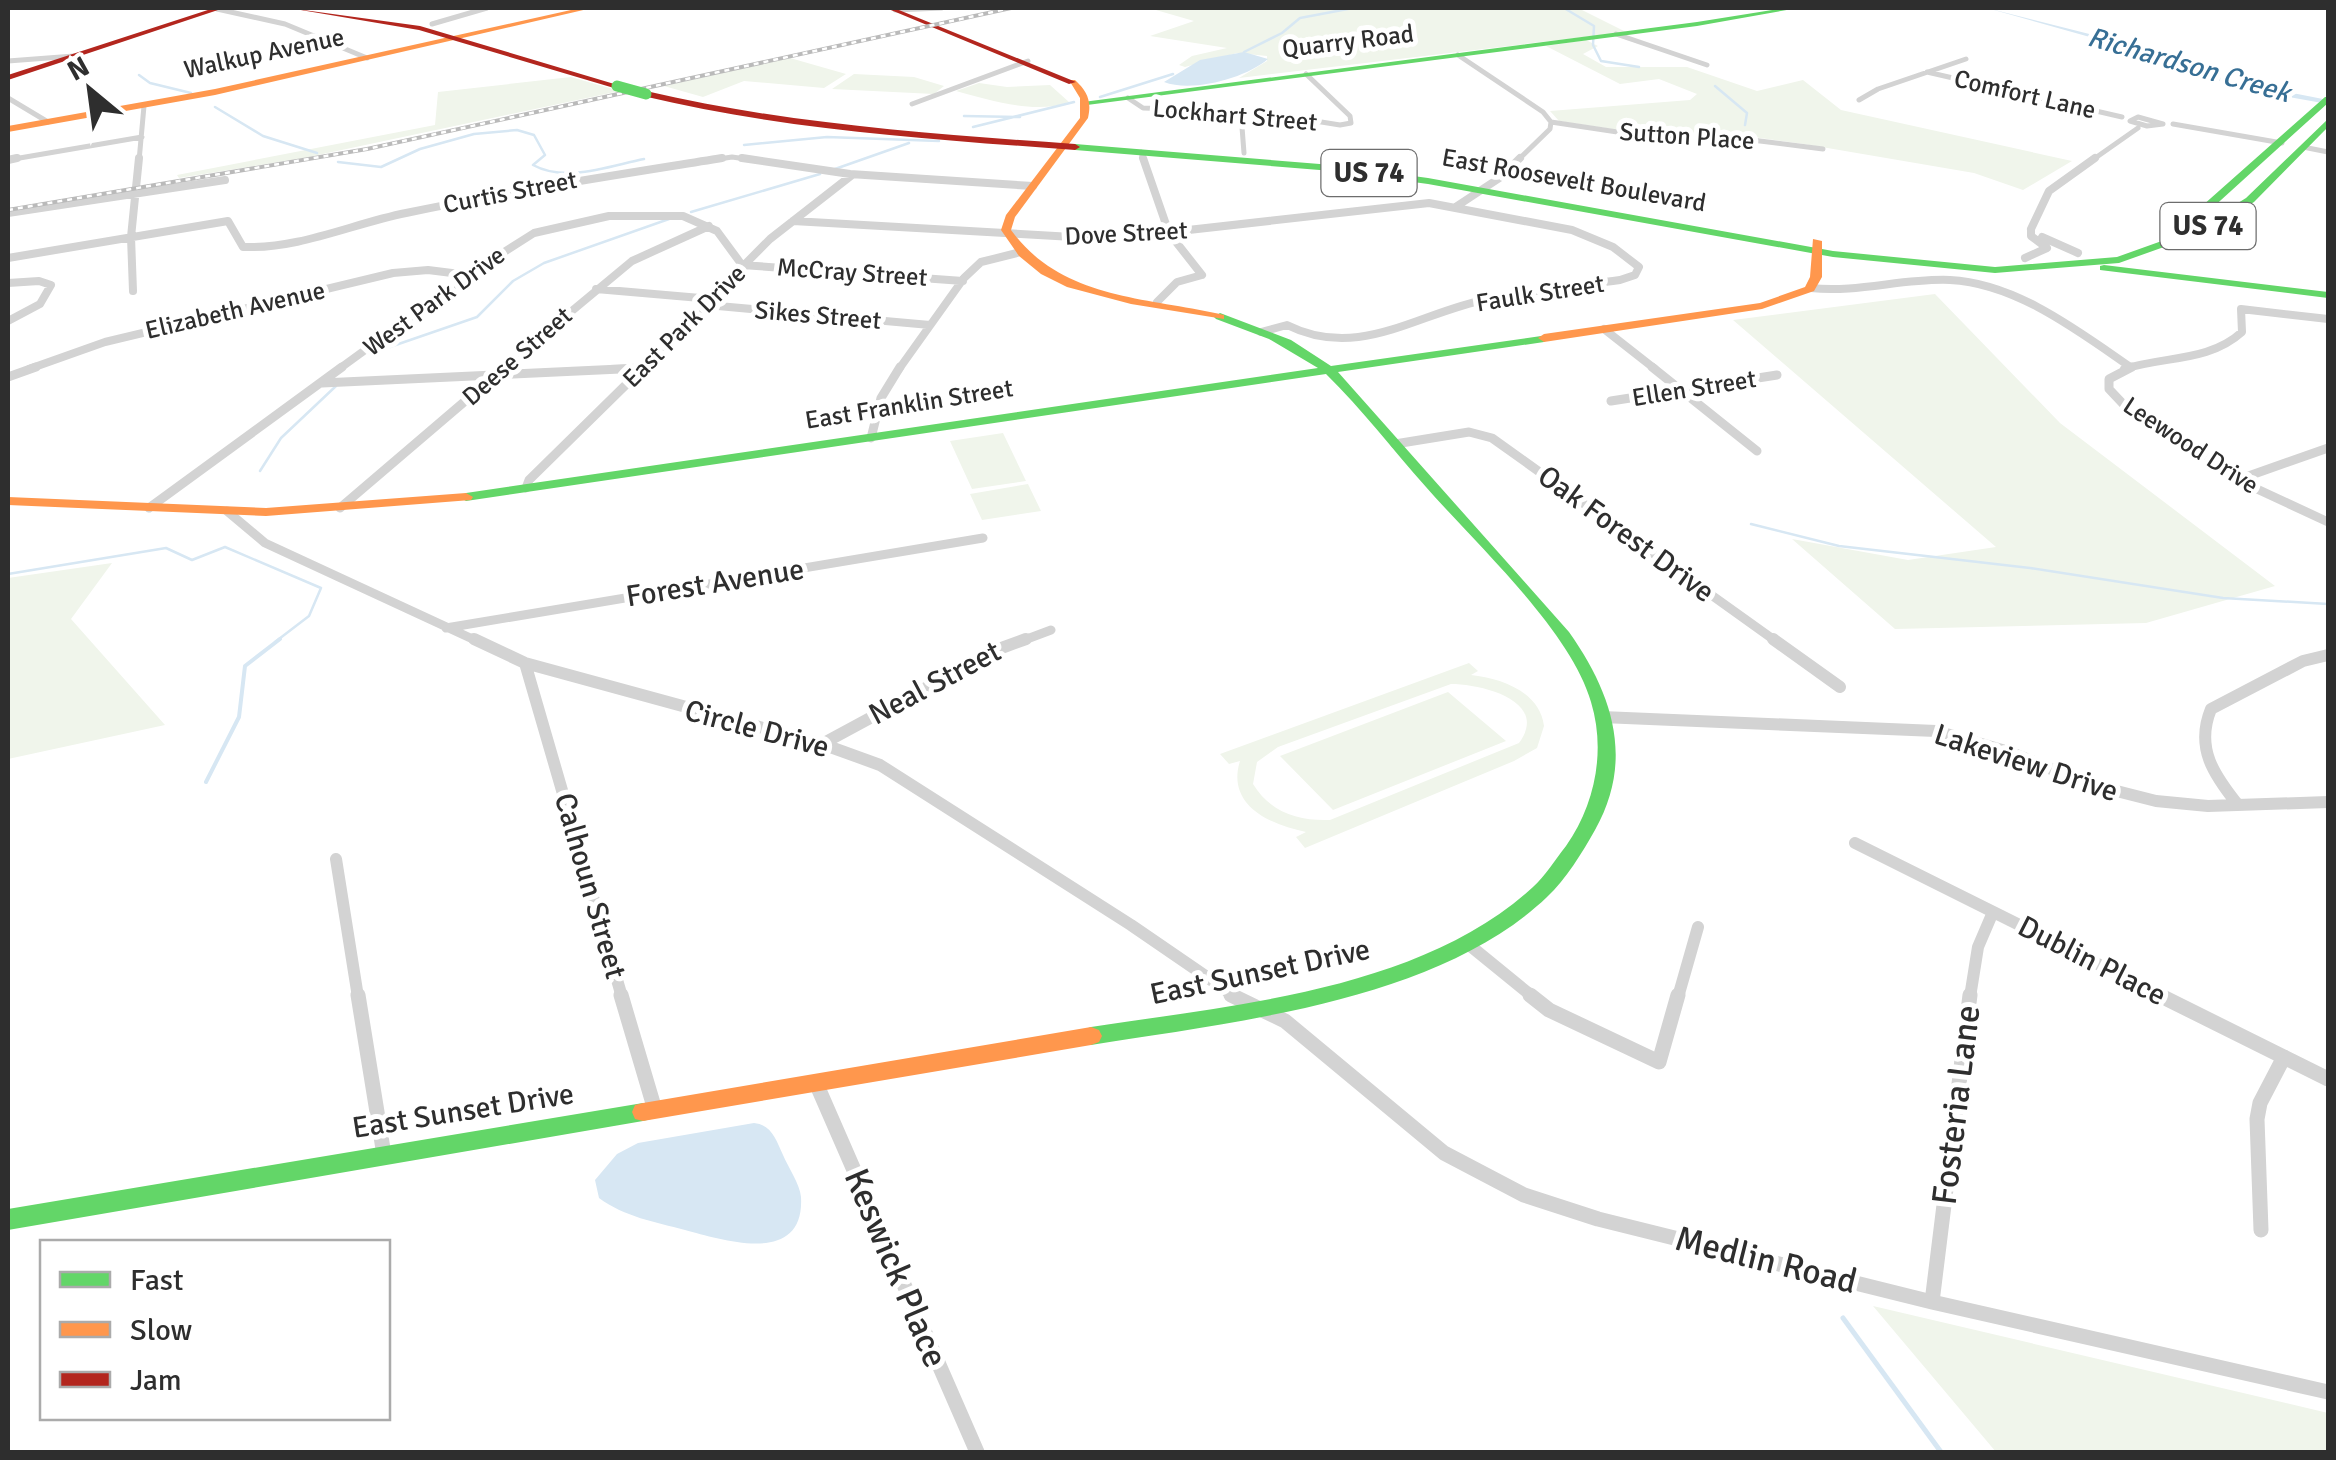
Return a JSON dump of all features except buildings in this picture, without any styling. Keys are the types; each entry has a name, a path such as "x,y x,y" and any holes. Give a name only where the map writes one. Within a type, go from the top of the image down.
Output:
{"main road":[{"path":"8,78 218,8"},
{"name":"US 74","path":"292,8 384,20 462,36"},
{"name":"US 74","path":"334,8 432,24 462,36"},
{"name":"Walkup Avenue","path":"8,130 144,106 588,8"},
{"name":"Quarry Road","path":"1088,102 1794,8"},
{"path":"895,10 939,13 1075,83 1088,102 1084,118 1010,217 1012,244"},
{"name":"East Roosevelt Boulevard","path":"462,36 640,88 732,107 813,119 1332,168 1816,246 1903,264 1995,270 2079,257 2199,212 2293,144"},
{"name":"East Roosevelt Boulevard","path":"1816,246 1931,257 2119,260 2223,219 2250,200 2270,178 2274,165 2321,112"},
{"name":"East Roosevelt Boulevard","path":"1063,142 1244,152 1481,194"},
{"path":"2223,219 2214,214 2229,200 2228,190"},
{"path":"2160,246 2160,242 2206,218 2199,212"},
{"name":"East Sunset Drive","path":"8,1220 1258,1008 1391,975 1468,944 1538,894 1580,842 1598,806 1608,756 1600,700 1570,647 1536,601 1329,370 1290,344 1223,318 1060,279 1012,244"},
{"path":"1811,288 1816,278 1816,246"},
{"path":"2079,257 2145,275 2328,295"},
{"name":"East Franklin Street","path":"8,501 227,511 340,508 526,488 1762,306 1811,288"}],"street":[{"path":"218,8 288,25 367,58"},
{"path":"432,24 487,8"},
{"path":"1616,34 1706,65"},
{"path":"1458,55 1552,122 1523,157 1481,194 1458,206"},
{"path":"8,61 74,56"},
{"path":"1859,100 1966,59"},
{"path":"912,104 1028,61"},
{"name":"Comfort Lane","path":"1928,72 2135,122 2173,124 2328,152"},
{"name":"Lockhart Street","path":"1128,98 1142,108 1228,110 1345,125 1351,122 1350,116 1306,74"},
{"path":"8,98 48,122"},
{"path":"132,291 130,237 144,106"},
{"path":"1228,110 1242,128 1244,152"},
{"name":"Sutton Place","path":"1552,122 1644,136 1752,140 1823,150"},
{"path":"2025,258 2047,248 2030,236 2050,191 2135,122"},
{"name":"Comfort Lane","path":"2135,122 2162,123"},
{"path":"8,160 142,137"},
{"path":"1141,152 1168,233 1202,275 1177,282 1158,302"},
{"name":"Curtis Street","path":"8,258 228,221 243,247 276,248 415,211 579,178 714,158 742,158 852,174 1033,186"},
{"name":"East Park Drive","path":"526,488 742,265 852,174"},
{"path":"8,213 225,179"},
{"name":"Dove Street","path":"793,220 1012,244 1168,233 1420,203 1458,206 1481,194"},
{"name":"Faulk Street","path":"1261,332 1287,325 1324,340 1363,340 1486,298 1620,280 1639,270 1623,254 1590,236 1481,194"},
{"name":"West Park Drive","path":"149,508 523,238 568,223 654,214 683,216 709,226"},
{"path":"709,226 742,265"},
{"name":"Deese Street","path":"340,508 632,261 709,226"},
{"path":"2031,229 2079,257"},
{"path":"871,438 881,398 930,325 981,262 1012,244"},
{"name":"McCray Street","path":"742,265 963,281"},
{"name":"Elizabeth Avenue","path":"8,377 120,338 393,273 428,270 468,275"},
{"path":"1811,288 1853,292 1952,280 1992,286 2129,366"},
{"path":"8,283 51,285 40,304 8,320"},
{"name":"Sikes Street","path":"596,289 930,325"},
{"name":"Leewood Drive","path":"2328,319 2241,309 2242,332 2223,346 2129,366 2109,379 2109,389 2126,406 2240,479 2328,522"},
{"path":"1604,329 1757,451"},
{"path":"322,383 642,368"},
{"name":"Ellen Street","path":"1611,401 1776,376"},
{"name":"Oak Forest Drive","path":"1395,444 1469,432 1487,435 1840,687"},
{"path":"2240,479 2328,448"},
{"name":"Circle Drive","path":"227,511 265,543 525,663 822,744 880,766 1231,995 1258,1008"},
{"name":"Forest Avenue","path":"446,628 983,538"},
{"name":"Neal Street","path":"822,744 966,665 1051,630"},
{"path":"2238,805 2219,782 2200,740 2211,709 2300,662 2328,655"},
{"name":"Calhoun Street","path":"525,663 656,1110"},
{"name":"Lakeview Drive","path":"1602,716 1936,731 1993,747 2123,795 2177,804 2327,804"},
{"name":"Dublin Place","path":"1855,843 2328,1079"},
{"path":"336,859 384,1155"},
{"name":"Fosteria Lane","path":"1932,1302 1972,977 1978,947 1994,912"},
{"path":"1468,944 1549,1010 1659,1062 1698,927"},
{"name":"Medlin Road","path":"1258,1008 1284,1021 1444,1153 1524,1195 1598,1220 1932,1302 2328,1392"},
{"path":"2261,1230 2256,1119 2284,1057"},
{"name":"Keswick Place","path":"816,1083 977,1452"}],"shaded area":[{"path":"1149,8 1578,8 1626,32 1239,78 1267,61 1267,56 1237,53 1185,67 1179,65 1192,56 1227,48 1150,36 1194,21"},
{"path":"1586,40 1598,46 1583,54 1606,67 1687,67 1757,91 1803,80 1841,110 2072,161 2023,190 1974,173 1804,144 1753,137 1646,134 1559,121 1550,111 1690,100 1697,94 1659,79 1620,84 1546,46"},
{"path":"790,58 846,74 824,88 744,81 703,97 664,86"},
{"path":"854,74 914,77 944,86 934,94 832,89"},
{"path":"571,77 620,91 304,158 179,178 177,175 435,125 438,92"},
{"path":"979,83 1007,87 1050,85 1069,102 1027,107 956,91"},
{"path":"1935,294 2060,423 2275,586 2146,623 1895,629 1792,539 1908,560 1996,547 1733,320"},
{"path":"1003,433 1026,481 972,489 950,441"},
{"path":"1028,484 1041,511 982,520 970,494"},
{"path":"112,563 71,619 165,725 8,759 8,578"},
{"path":"1469,663 1478,671 1471,675 1506,683 1527,696 1541,714 1544,726 1537,748 1514,761 1305,848 1296,837 1306,832 1266,818 1245,801 1237,776 1240,761 1229,764 1220,754","holes":["1451,684 1479,687 1519,706 1526,716 1526,728 1519,743 1330,820 1286,813 1268,802 1253,784 1257,762 1278,747"]},
{"path":"1448,692 1506,741 1333,810 1280,756"},
{"path":"1873,1306 2328,1413 2328,1452 1996,1452"}],"water":[{"path":"1987,8 2117,41 2241,83 2328,100 2328,104 2254,91 2141,57 2104,41"},
{"path":"1244,52 1268,59 1218,82 1189,86 1164,82 1200,60"},
{"path":"754,1123 773,1134 801,1197 799,1219 790,1233 776,1241 759,1244 720,1239 640,1218 599,1198 595,1180 617,1154 638,1143"}],"waterway":[{"path":"1244,52 1282,33 1300,18 1353,8"},
{"path":"1564,8 1594,26 1593,45 1601,61 1639,67"},
{"path":"1100,97 1173,74"},
{"path":"139,75 150,83 191,93"},
{"path":"1715,86 1747,113 1745,125"},
{"path":"1014,117 1074,102"},
{"path":"215,107 263,136 317,153"},
{"path":"964,116 1014,117"},
{"path":"973,127 1014,117"},
{"path":"1014,117 1020,117"},
{"path":"338,162 381,167 420,149 474,134 517,130 534,135 545,155 533,165 559,173 644,159"},
{"path":"744,145 827,137 939,141"},
{"path":"835,169 909,143"},
{"path":"691,212 820,174"},
{"path":"384,349 477,317 513,281 544,263 669,219"},
{"path":"260,471 281,438 336,386"},
{"path":"1751,524 1839,546 2030,568 2223,598 2328,604"},
{"path":"8,574 166,548 192,560 225,547 321,588 309,616 275,642"},
{"path":"206,782 239,717 245,666 280,639"},
{"path":"1843,1318 1941,1452"}],"railway":[{"path":"8,210 367,149 1011,8"}],"traffic: fast":[{"path":"1087,102 1697,24 1794,8"},
{"path":"617,86 646,94"},
{"path":"2164,229 2206,208 2328,99"},
{"path":"1075,147 1332,168 1428,181 1833,254 1995,270 2119,260 2202,230 2250,200 2328,122"},
{"path":"2104,268 2328,295"},
{"path":"1091,1036 1327,993 1444,954 1495,927 1543,889 1590,823 1603,784 1607,743 1600,702 1579,658 1546,613 1329,370 1286,343 1220,317"},
{"path":"466,497 1544,338"},
{"path":"8,1220 643,1112"}],"traffic: slow":[{"path":"8,129 215,92 588,8"},
{"path":"1072,82 1085,98 1084,118 1010,217 1006,230 1023,253 1045,271 1071,284 1131,301 1220,317"},
{"path":"1544,338 1762,306 1810,289 1816,277 1817,241"},
{"path":"8,501 266,512 466,497"},
{"path":"643,1112 1091,1036"}],"traffic: jam":[{"path":"8,78 220,8"},
{"path":"292,8 420,28 617,86"},
{"path":"889,8 1072,82"},
{"path":"646,94 805,124 1075,147"}],"water label":[{"name":"Richardson Creek","path":"2189,65"}]}
